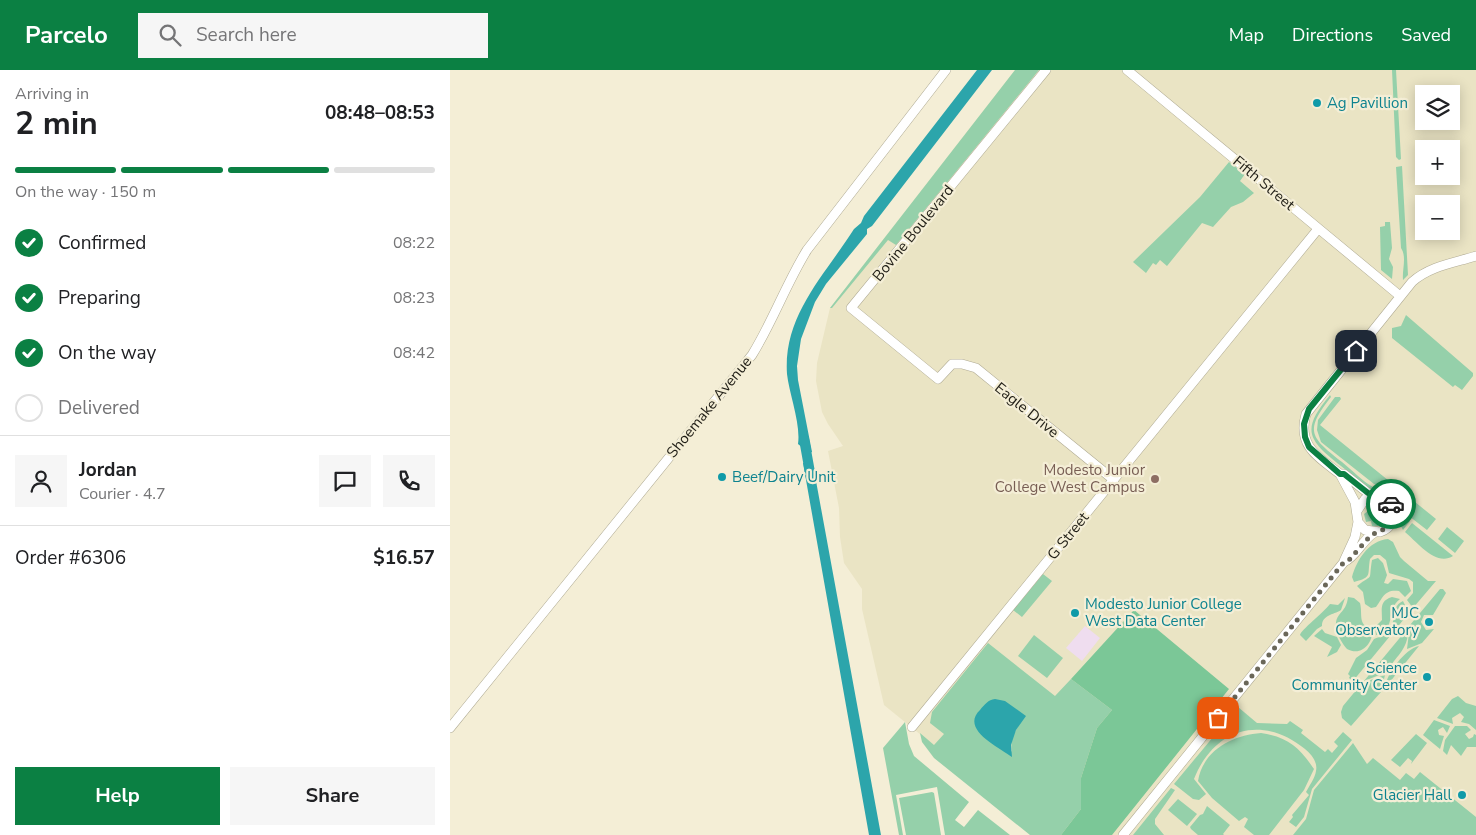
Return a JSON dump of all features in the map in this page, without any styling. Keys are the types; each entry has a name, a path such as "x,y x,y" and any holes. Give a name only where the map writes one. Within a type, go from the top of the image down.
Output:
{"street":[{"name":"Shoemake Avenue","path":"450,728 752,355 807,250 946,70"},
{"name":"Bovine Boulevard","path":"938,379 851,308 1046,70"},
{"name":"Fifth Street","path":"1127,70 1400,296"},
{"name":"G Street","path":"912,727 1318,229"},
{"path":"1344,562 1344,557 1355,537 1358,522 1357,511 1351,494 1340,474 1309,447 1304,432 1306,414 1412,282 1425,272 1476,256"},
{"name":"Eagle Drive","path":"938,379 952,364 962,364 976,368 1114,480"},
{"path":"1123,835 1344,562 1349,560 1374,533 1389,527 1394,514 1388,501 1366,492 1344,474 1340,474"},
{"path":"1357,511 1362,502 1375,496"},
{"path":"1358,522 1365,530 1374,533"}],"shaded area":[{"name":"Modesto Junior College West Campus","path":"1015,70 1476,70 1476,835 1044,835 884,705 862,609 862,589 844,563 840,537 839,508 828,451 843,446 822,412 816,381 817,363 830,308"},
{"path":"1085,626 1100,638 1082,661 1066,648"}],"green space":[{"path":"1015,70 1039,70 896,245 888,240 832,308 830,308"},
{"path":"1392,70 1396,70 1401,159 1399,160 1396,157"},
{"path":"1229,162 1245,174 1240,181 1254,193 1243,202 1231,207 1213,227 1202,223 1167,266 1160,260 1156,265 1153,263 1146,273 1133,262 1200,197"},
{"path":"1402,166 1408,275 1403,280 1404,259 1401,248 1396,167"},
{"path":"1385,222 1390,222 1392,248 1389,259 1393,267 1392,279 1381,270 1380,227 1385,226"},
{"path":"1406,315 1473,373 1473,376 1462,390 1455,385 1453,387 1392,338 1392,328 1401,326"},
{"path":"1330,395 1331,397 1322,409 1314,426 1314,433 1317,439 1365,482 1394,496 1410,521 1403,530 1397,505 1392,498 1363,484 1330,457 1315,441 1312,426 1315,417"},
{"path":"1335,397 1340,397 1341,399 1320,425 1436,519 1427,530 1405,513 1402,501 1394,492 1374,484 1321,442 1317,430 1318,420"},
{"path":"1372,503 1375,506 1379,503 1386,508 1384,513 1388,514 1385,522 1381,521 1378,526 1372,526 1371,521 1366,522 1364,514 1368,511 1366,508"},
{"path":"1412,523 1453,556 1447,559 1440,558 1427,552 1405,532"},
{"path":"1447,527 1464,541 1455,553 1438,539"},
{"path":"1388,539 1393,542 1404,561 1428,581 1436,581 1413,608 1407,600 1413,593 1413,582 1389,573 1386,560 1380,555 1374,555 1370,559 1367,577 1354,582 1352,577 1364,552 1375,543"},
{"path":"1378,558 1383,563 1387,575 1384,583 1388,584 1393,579 1407,581 1411,591 1405,597 1399,591 1390,591 1384,595 1376,607 1371,608 1365,604 1363,592 1357,586 1370,577 1372,560"},
{"path":"1043,574 1052,581 1022,617 1013,610"},
{"path":"1440,589 1443,589 1446,593 1433,615 1424,615 1421,622 1426,630 1434,629 1422,643 1407,649 1410,625"},
{"path":"1348,597 1354,598 1360,603 1363,623 1373,628 1369,643 1362,650 1352,651 1347,649 1339,637 1336,628 1337,619 1347,603"},
{"path":"1392,597 1400,599 1393,609 1389,625 1382,633 1376,635 1375,627 1382,620 1383,603"},
{"path":"1345,598 1341,610 1326,617 1322,622 1322,626 1306,641 1300,635 1330,604 1338,605"},
{"path":"1403,601 1409,613 1353,681 1349,678 1348,674 1356,658 1367,650 1374,639 1384,636 1389,631 1392,627 1394,612 1398,604"},
{"path":"1134,610 1229,689 1112,835 1061,835 1081,809 1081,778 1097,728 1112,710 1071,679"},
{"path":"1408,628 1408,636 1404,647 1387,672 1364,681"},
{"path":"1322,629 1325,633 1337,637 1341,645 1337,652 1327,657 1332,647 1314,636"},
{"path":"1034,635 1063,658 1047,678 1018,656"},
{"path":"988,643 1055,696 1071,679 1112,710 1097,728 1081,778 1081,809 1061,835 1030,835 934,758 922,742 920,733 934,745 944,734 930,723 932,712","holes":["977,713 1025,716 1013,738 1012,752"]},
{"path":"1419,646 1385,688 1386,682 1397,663 1408,652"},
{"path":"1385,675 1381,692 1351,726 1342,718 1343,706 1362,683"},
{"path":"1458,696 1466,703 1476,706 1476,730 1469,724 1461,722 1464,717 1460,713 1452,718 1453,724 1437,718 1452,699"},
{"path":"1238,707 1257,723 1287,724 1290,721 1303,730 1301,733 1325,752 1328,749 1332,753 1338,746 1334,742 1343,732 1352,740 1312,789 1304,817 1296,827 1289,822 1293,817 1292,815 1309,795 1306,792 1316,771 1316,764 1312,756 1305,749 1289,738 1272,732 1256,730 1241,732 1227,738 1214,748 1203,762 1194,779 1206,794 1199,800 1193,799 1174,784"},
{"path":"1434,720 1450,726 1447,733 1443,727 1438,730 1439,735 1444,736 1440,749 1423,735"},
{"path":"905,722 909,744 914,756 969,802 955,820 964,827 978,810 1010,835 945,835 937,787 896,795 903,835 899,835 883,748"},
{"path":"1455,726 1467,726 1471,730 1465,734 1469,739 1474,734 1476,735 1476,747 1467,747 1461,756 1451,745 1447,755 1443,751 1445,740"},
{"path":"1261,733 1279,737 1292,744 1314,769 1304,790 1269,835 1254,835 1244,827 1248,819 1245,817 1239,821 1212,798 1198,781 1206,761 1221,746 1240,737"},
{"path":"1416,734 1427,743 1411,764 1412,761 1408,758 1400,767 1391,760"},
{"path":"1353,743 1367,764 1373,758 1400,780 1406,773 1414,779 1420,772 1476,817 1476,835 1293,835 1306,819 1314,790"},
{"path":"1171,788 1175,790 1155,819 1155,824 1164,835 1133,835"},
{"path":"934,793 941,835 906,835 899,798"},
{"path":"1178,799 1197,814 1187,826 1168,810"},
{"path":"1207,806 1230,825 1224,835 1198,835 1191,829 1190,827 1203,814"}],"water":[{"path":"977,70 992,70 872,226 867,229 867,234 826,284 815,302 801,339 797,366 812,452 809,453 798,444 798,427 787,374 788,353 792,333 799,314 819,280 854,229 861,223 864,216"},
{"path":"803,463 814,470 881,835 869,835"},
{"path":"995,699 1005,701 1026,716 1016,730 1011,745 1012,757 983,737 975,724 975,717 980,710 988,701"}],"waterway":[{"path":"804,439 811,478"}],"way so far":[{"path":"1218,718 1344,562 1349,560 1371,535 1384,531 1389,527 1394,519 1391,504"}],"place":[{"name":"Ag Pavillion","path":"1317,103"},
{"name":"Beef/Dairy Unit","path":"722,477"},
{"name":"Modesto Junior College West Campus","path":"1155,479"},
{"name":"Modesto Junior College West Data Center","path":"1075,613"},
{"name":"MJC Observatory","path":"1429,622"},
{"name":"Science Community Center","path":"1427,677"},
{"name":"Glacier Hall","path":"1462,795"}],"route":[{"path":"1356,351 1306,414 1304,424 1305,437 1313,452 1340,474 1344,474 1368,493 1380,496 1391,504"}]}
